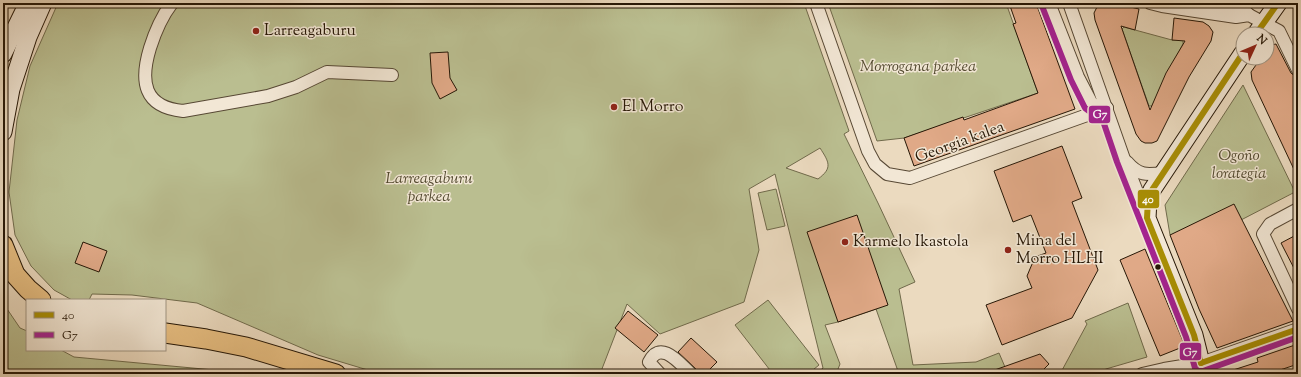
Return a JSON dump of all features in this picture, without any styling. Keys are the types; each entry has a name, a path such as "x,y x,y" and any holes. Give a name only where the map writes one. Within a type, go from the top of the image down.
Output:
{"main road":[{"path":"6,254 28,289 40,299"},
{"path":"166,333 246,347 336,374"}],"street":[{"path":"4,55 28,3"},
{"path":"3,132 11,89 28,37 43,3"},
{"path":"172,3 155,33 146,62 144,77 147,89 153,98 160,104 170,109 183,110 268,96 296,87 327,72 392,75"},
{"name":"Georgia kalea","path":"816,3 868,151 875,164 887,174 910,178 1107,108"},
{"path":"1049,3 1078,77 1092,104 1107,108"},
{"path":"1069,3 1124,159 1194,335 1201,370"},
{"path":"1150,3 1236,17 1249,15"},
{"path":"1206,3 1241,7 1258,26"},
{"path":"1261,26 1278,3"},
{"path":"1275,30 1279,31 1298,70"},
{"path":"1147,218 1148,200 1152,190 1235,65"},
{"path":"1124,159 1133,169 1145,174 1154,175 1164,172"},
{"path":"1298,209 1270,224 1263,234 1298,309"},
{"path":"1142,374 1164,369 1201,370 1298,329"},
{"path":"660,374 649,362 656,353 661,352 667,353 690,374"}],"green space":[{"name":"Larreagaburu parkea","path":"58,3 804,3 849,131 844,134 915,282 899,289 913,365 976,362 999,353 1005,367 985,374 899,374 876,309 825,325 840,364 836,374 816,374 823,368 775,174 749,189 759,250 744,302 660,334 627,304 600,374 381,374 318,355 197,303 132,295 92,294 90,299 70,299 54,290 31,266 15,235 9,192 17,120 30,66","holes":["820,148 827,161 828,168 818,179 786,168"]},
{"name":"Morrogana parkea","path":"828,3 893,3 907,5 930,3 1006,3 1038,93 904,138 877,141"},
{"path":"1124,27 1172,40 1183,40 1183,44 1152,106 1149,106 1122,29"},
{"name":"Ogoño lorategia","path":"1243,85 1295,192 1241,220 1170,235 1165,205"},
{"path":"776,189 785,226 767,230 758,193"},
{"path":"768,300 819,365 808,374 773,374 735,325"},
{"path":"3,303 20,328 26,331 26,351 63,351 74,357 257,374 3,374"},
{"path":"1128,303 1147,357 1106,369 1096,374 1060,374 1087,324 1085,321"}],"building":[{"path":"1009,3 1036,3 1075,109 914,166 904,138 963,117 964,120 1038,93 1013,24 1016,23"},
{"path":"1102,3 1114,3 1139,9 1135,30 1121,26 1150,110 1166,73 1185,41 1172,40 1174,18 1203,22 1209,26 1213,32 1211,41 1189,77 1157,141 1152,143 1145,143 1141,141 1136,134 1095,20 1094,13 1097,7"},
{"path":"1275,44 1291,73 1298,81 1298,178 1252,80 1251,72 1255,66 1275,66"},
{"path":"448,52 450,78 457,90 440,99 432,83 430,53"},
{"path":"1062,146 1082,198 1072,202 1098,270 1072,318 1002,345 986,305 1032,288 1027,276 1035,257 1046,253 1031,215 1013,222 994,171"},
{"path":"1234,204 1293,321 1217,348 1199,309 1170,235"},
{"path":"857,215 888,305 838,322 807,232"},
{"path":"1298,234 1298,276 1281,243"},
{"path":"83,242 107,251 99,272 75,263"},
{"path":"1145,249 1185,346 1160,356 1120,260"},
{"path":"628,311 658,335 644,352 615,328"},
{"path":"691,338 717,362 705,374 699,374 696,369 678,352"},
{"path":"1298,344 1298,364 1268,374 1228,374 1227,372 1258,362 1257,358"},
{"path":"1040,354 1049,364 1039,374 989,374 989,372"}],"transit line":[{"name":"40","path":"1262,26 1278,3"},
{"name":"G7","path":"1042,6 1071,80 1085,108 1101,115 1117,162 1186,337 1195,368 1198,371 1203,371 1298,337"},
{"name":"40","path":"1201,363 1194,335 1147,218 1148,200 1152,190 1235,65"},
{"name":"40","path":"1201,363 1298,329"}],"place":[{"name":"Larreagaburu","path":"256,31"},
{"name":"El Morro","path":"614,107"},
{"name":"Karmelo Ikastola","path":"845,242"},
{"name":"Mina del Morro HLHI","path":"1008,250"}]}
